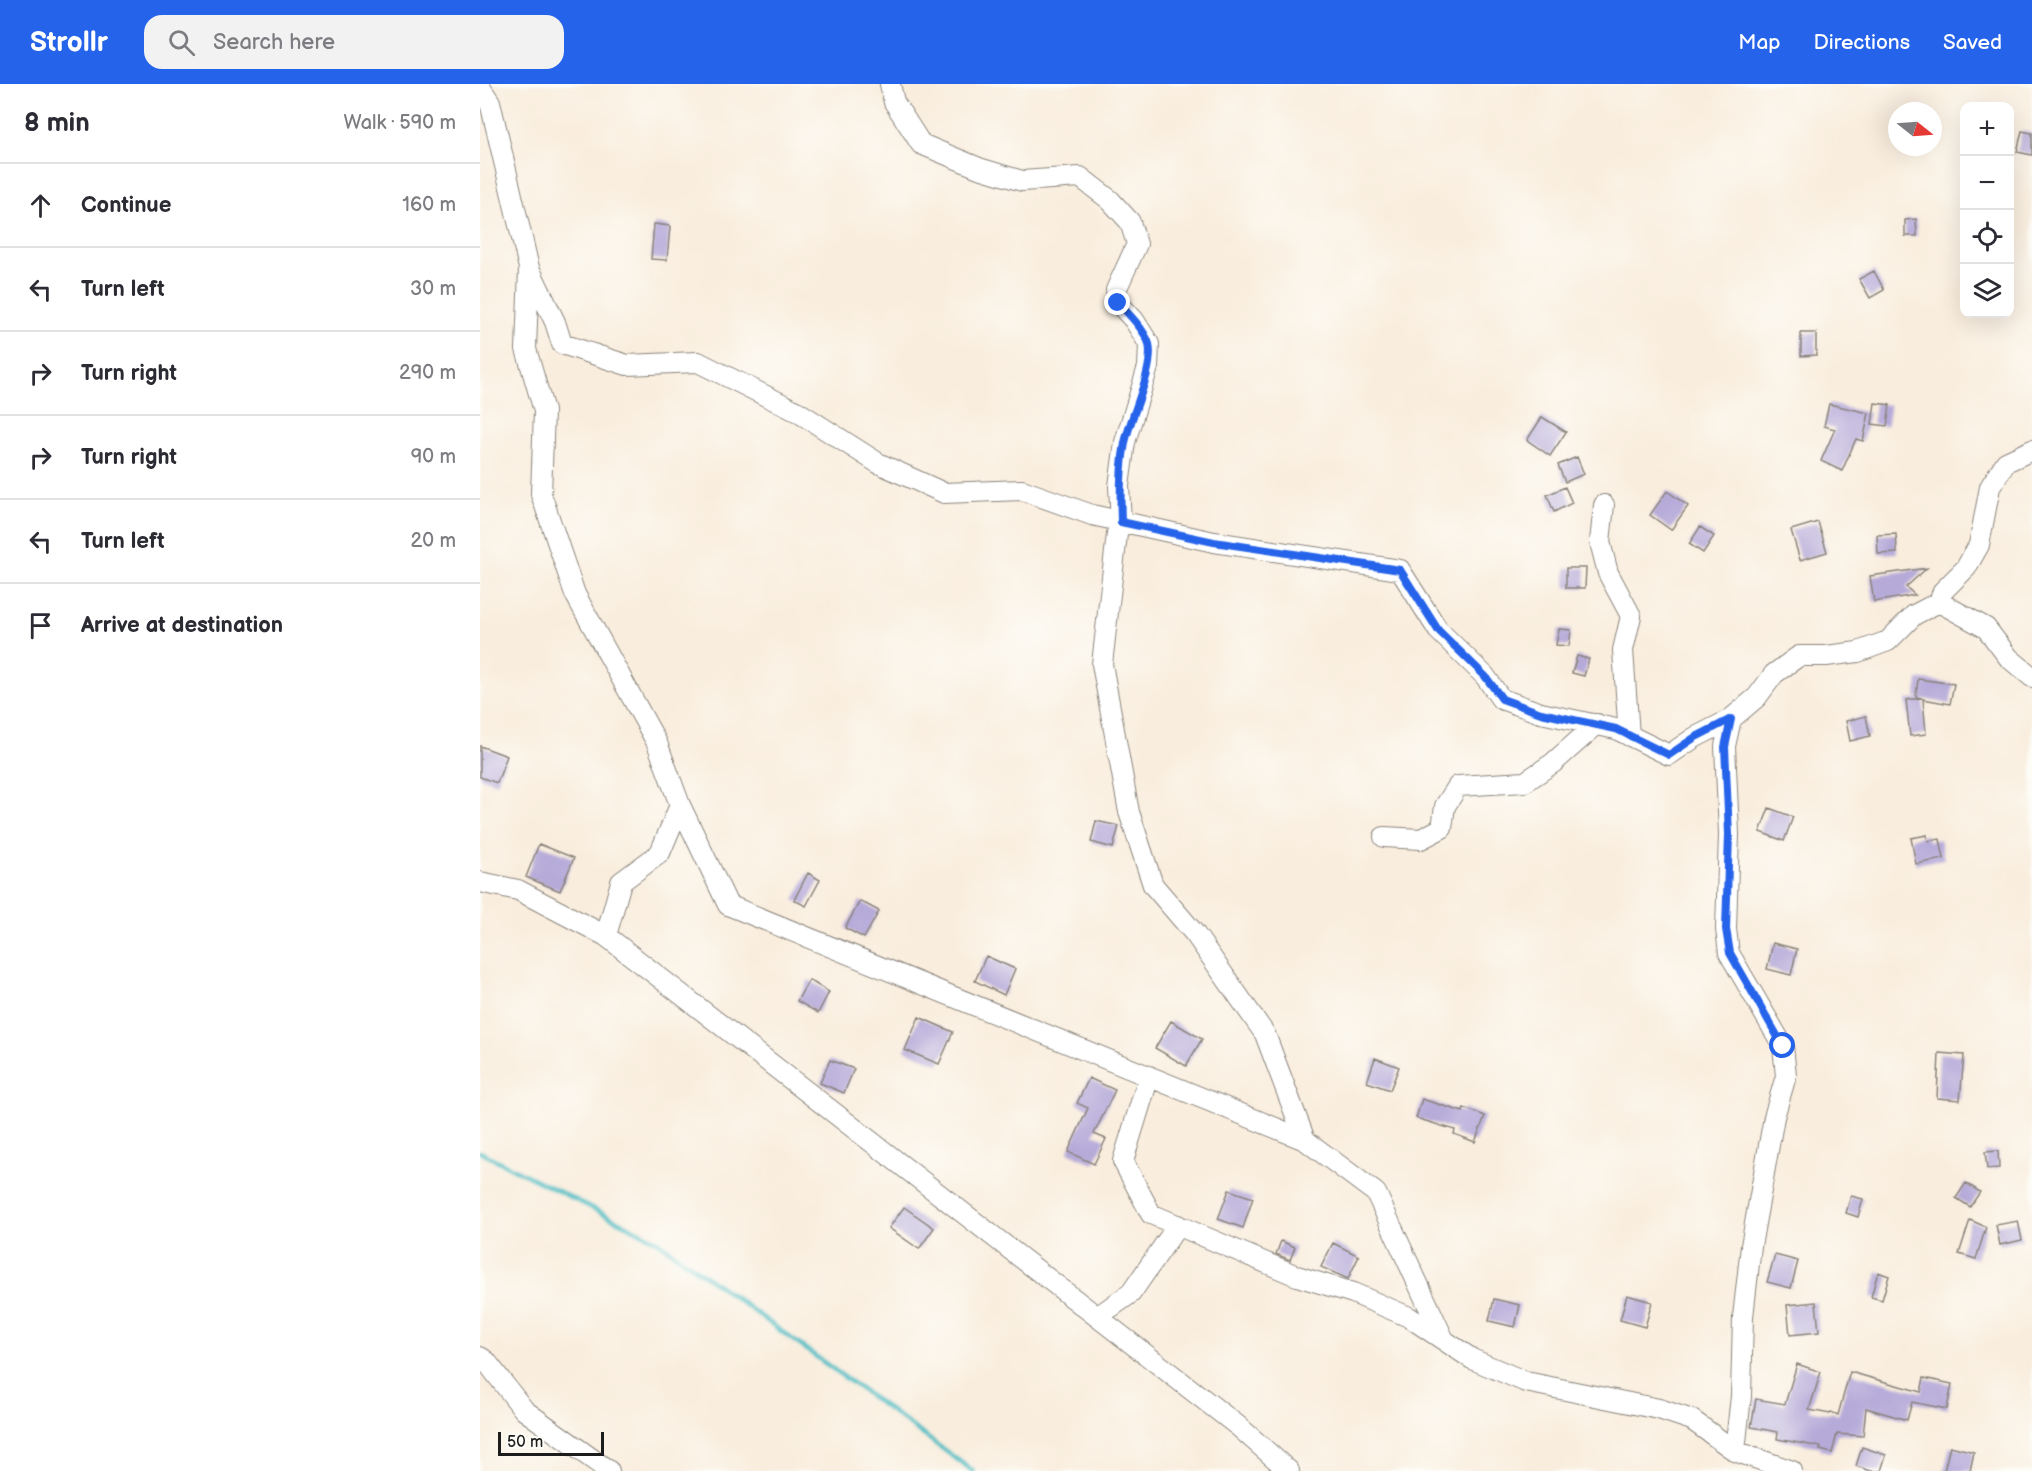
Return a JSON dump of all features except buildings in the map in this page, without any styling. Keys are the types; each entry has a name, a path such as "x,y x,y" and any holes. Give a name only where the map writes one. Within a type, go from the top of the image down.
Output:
{"street":[{"path":"890,84 894,102 921,144 979,168 1022,181 1080,177 1110,200 1130,222 1137,244 1116,290 1118,303 1134,320 1149,344 1148,367 1125,442 1119,486 1121,522 1117,534 1102,664 1129,812 1153,885 1195,934 1265,1034 1305,1140"},
{"path":"480,87 490,102 529,268 555,322 562,344 627,365 698,362 798,412 878,463 944,493 1022,490 1092,515 1214,542 1400,570 1438,630 1485,676 1502,699 1541,713 1616,729 1669,755 1694,738 1731,719 1757,697 1774,674 1799,656 1826,656 1858,652 1888,641 1914,615 1939,602 1944,591 1966,567 1979,545 1990,487 2006,462 2032,450"},
{"path":"529,268 526,349 544,411 541,494 575,594 657,743 680,805 728,905 1305,1140 1376,1193 1444,1340"},
{"path":"1604,505 1600,542 1608,573 1631,616 1623,650 1629,736"},
{"path":"1939,602 1986,628 2009,658 2032,677"},
{"path":"1731,719 1725,747 1729,834 1726,929 1730,953 1783,1046 1786,1076 1774,1118 1751,1246 1743,1317 1741,1395 1735,1451"},
{"path":"1384,837 1421,839 1432,834 1442,828 1445,806 1458,786 1525,782 1553,763 1597,724"},
{"path":"606,936 621,882 660,853 680,805"},
{"path":"480,882 518,890 606,936 1238,1426 1289,1471"},
{"path":"1149,1076 1123,1161 1151,1214 1297,1276 1353,1293 1399,1313 1472,1359 1526,1382 1659,1409 1692,1420 1735,1451 1792,1471"},
{"path":"1097,1317 1131,1293 1178,1225"},
{"path":"480,1357 486,1361 524,1410 609,1471"}],"waterway":[{"path":"480,1152 656,1240 973,1471"}],"route":[{"path":"1118,303 1134,320 1149,344 1148,367 1125,442 1119,486 1121,522 1214,542 1400,570 1438,630 1485,676 1502,699 1541,713 1616,729 1669,755 1694,738 1731,719 1725,747 1729,834 1726,929 1730,953 1783,1046"}]}
